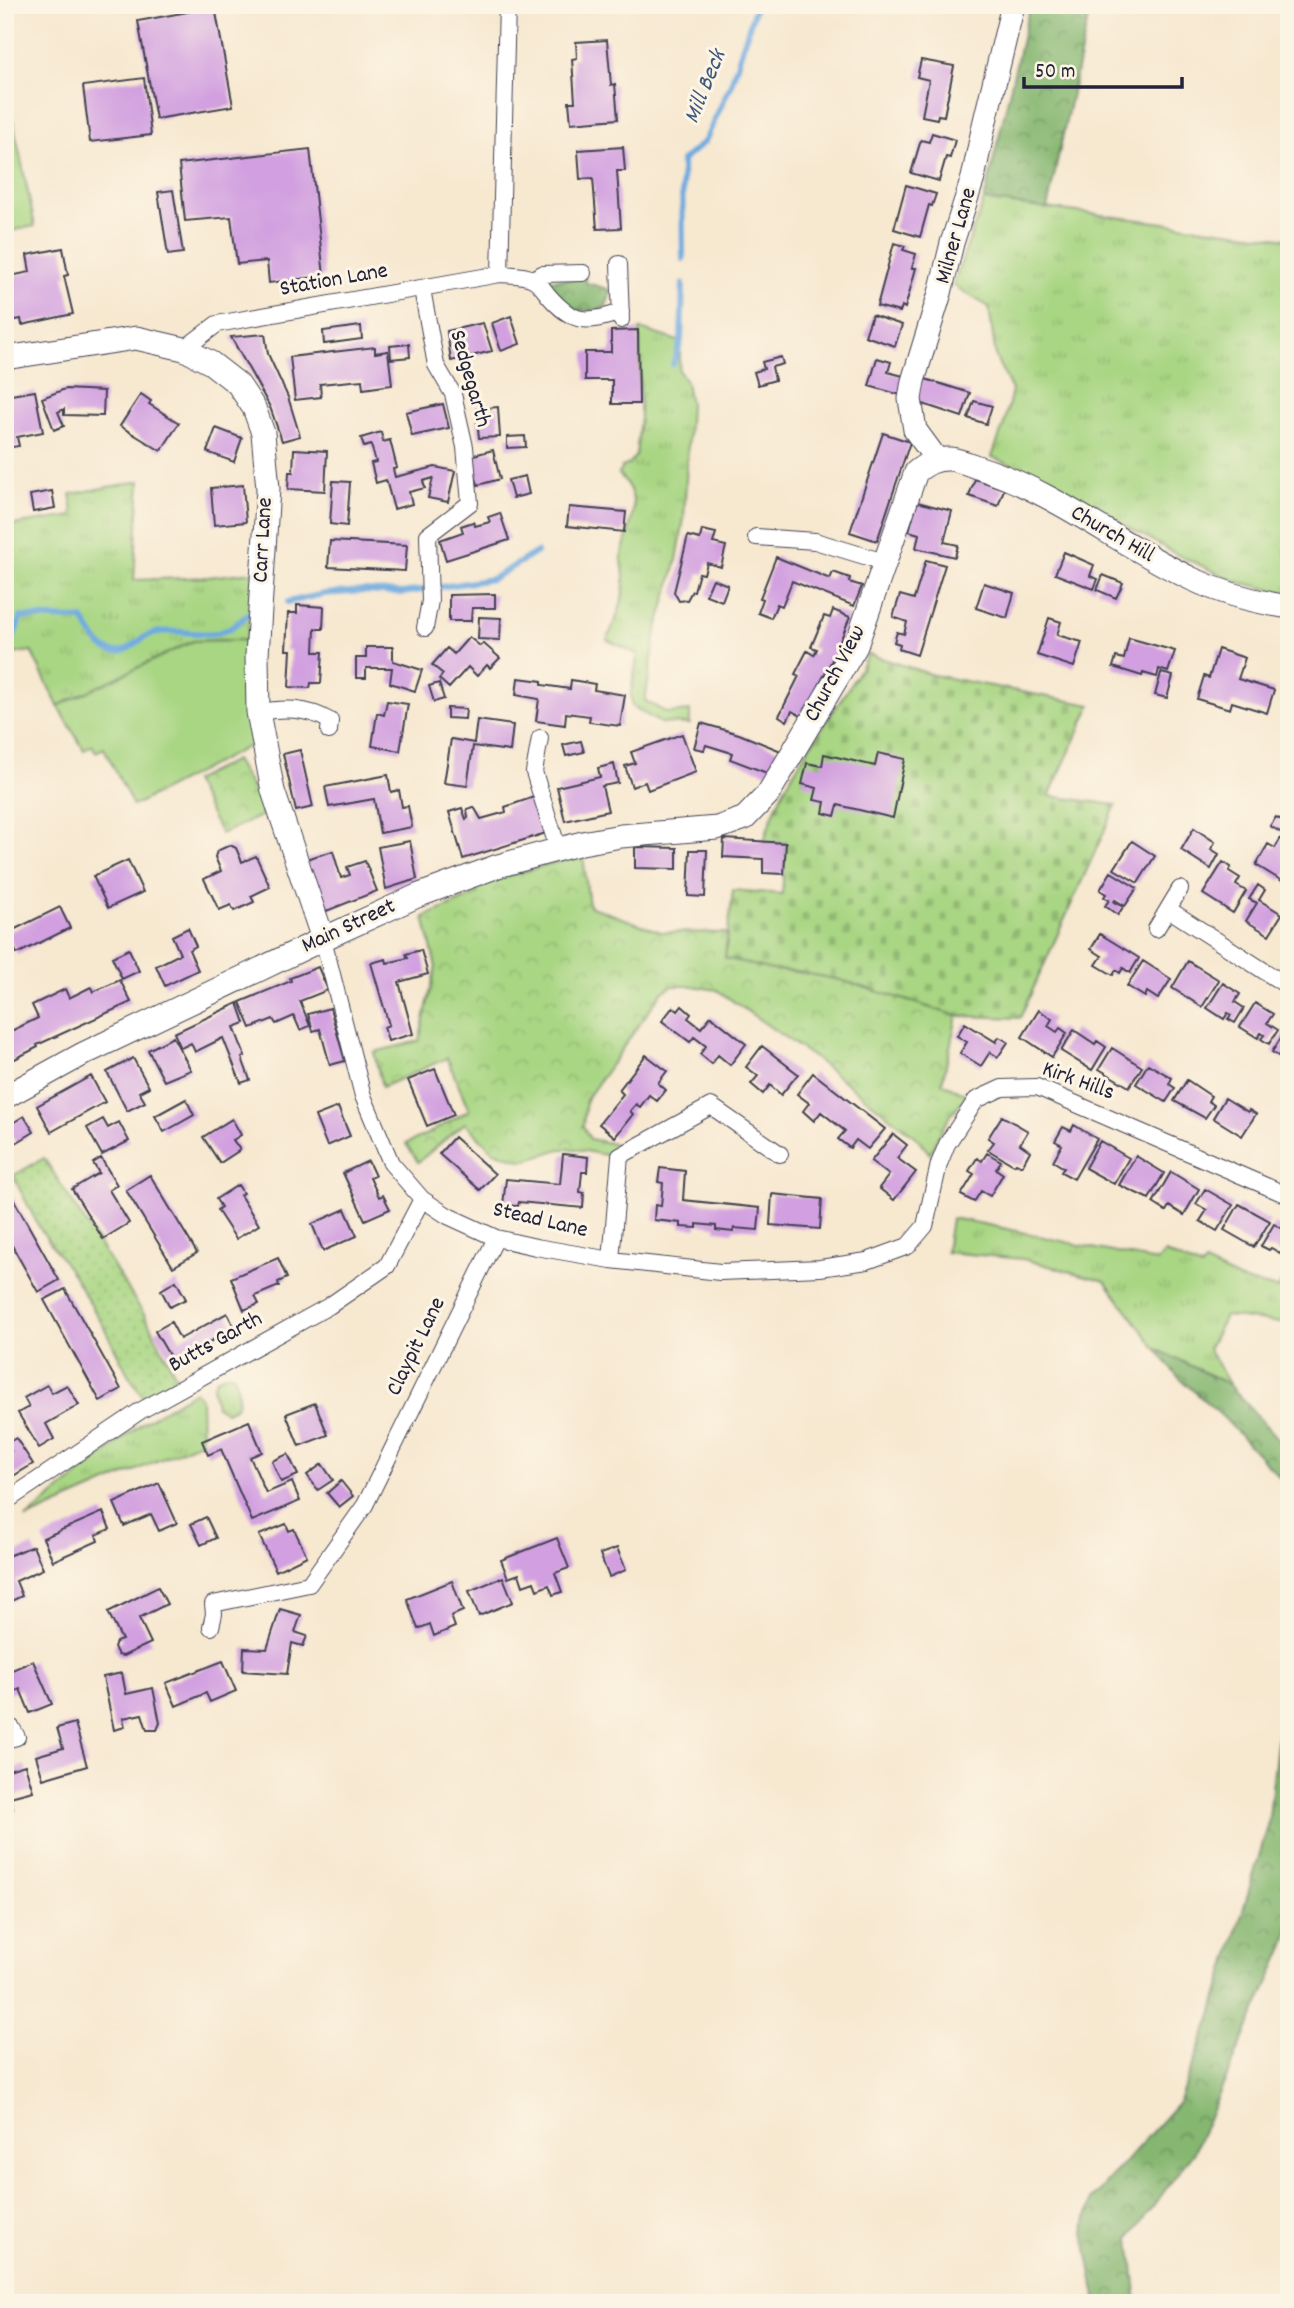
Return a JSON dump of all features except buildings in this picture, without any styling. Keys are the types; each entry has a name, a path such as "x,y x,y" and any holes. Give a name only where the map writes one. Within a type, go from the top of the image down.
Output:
{"street":[{"path":"500,274 507,5"},
{"name":"Milner Lane","path":"937,460 915,430 910,399 913,381 973,178 1013,5"},
{"path":"534,279 560,309 583,321 621,316 619,264"},
{"name":"Station Lane","path":"184,349 217,324 500,274 534,279 542,274 583,273"},
{"name":"Sedgegarth","path":"422,289 436,365 453,394 465,447 470,503 428,535 430,601 425,628"},
{"name":"Carr Lane","path":"5,358 136,338 184,349 211,363 238,384 254,408 263,433 268,489 257,655 258,712 273,791 323,939"},
{"name":"Church Hill","path":"937,460 949,459 998,473 1033,489 1194,580 1226,592 1289,607"},
{"name":"Church View","path":"717,828 745,818 768,794 856,646 916,472 937,460"},
{"path":"756,537 815,541 884,562"},
{"path":"258,712 286,708 316,713 330,721 329,731"},
{"path":"540,738 534,772 558,849"},
{"name":"Main Street","path":"5,1097 83,1054 417,896 498,866 558,849 621,836 717,828"},
{"path":"1156,929 1180,890"},
{"path":"1168,909 1289,986"},
{"name":"Stead Lane","path":"323,939 363,1096 391,1163 422,1199 448,1216 496,1238 536,1247 611,1260 720,1272 820,1268 867,1261 908,1247 925,1226"},
{"name":"Kirk Hills","path":"925,1226 939,1164 947,1144 976,1100 1002,1088 1037,1087 1289,1196"},
{"path":"611,1260 620,1156 712,1106 780,1154"},
{"name":"Butts Garth","path":"5,1502 140,1411 329,1306 387,1266 422,1199"},
{"name":"Claypit Lane","path":"211,1627 214,1604 309,1584 365,1505 496,1238"}],"green space":[{"path":"1030,5 1091,5 1047,209 984,200"},
{"path":"13,121 35,226 5,232 5,123"},
{"path":"984,200 1289,239 1289,594 1235,581 1176,554 1038,476 992,457 1005,421 1012,390 996,358 989,307 953,285"},
{"path":"586,278 586,283 609,289 611,293 605,308 585,311 571,307 548,280"},
{"path":"640,329 681,342 679,371 686,382 690,403 684,518 677,560 656,633 645,701 667,713 690,711 690,724 660,723 632,706 631,692 638,654 607,640 621,602 624,586 622,556 633,513 632,494 619,474 622,467 629,464 636,455 640,418"},
{"path":"140,481 134,580 254,572 247,640 193,641 58,706 31,651 5,655 5,526 73,516 71,494"},
{"path":"247,640 255,743 133,806 104,748 96,752 92,745 84,750 58,706 193,641"},
{"path":"868,654 933,675 1091,705 1049,796 1116,805 1020,1018 957,1016 840,980 772,970 725,958 733,890 782,894 786,843 764,842 772,816 796,768"},
{"path":"235,760 267,813 221,834 193,781"},
{"path":"583,855 589,906 661,932 727,933 725,958 772,970 840,980 957,1016 942,1083 968,1095 946,1123 930,1154 918,1139 813,1057 717,990 673,986 662,992 586,1100 583,1126 590,1139 635,1148 620,1158 575,1149 560,1149 523,1161 493,1151 465,1123 418,1162 406,1144 469,1110 447,1058 382,1087 374,1052 419,1041 436,967 424,917 477,894 475,885"},
{"path":"44,1158 145,1316 177,1378 143,1397 73,1275 39,1227 13,1176"},
{"path":"951,1218 1158,1261 1165,1253 1201,1268 1205,1263 1241,1280 1278,1289 1281,1283 1289,1285 1289,1324 1225,1316 1208,1349 1230,1385 1156,1349 1105,1281 1023,1259 946,1252"},
{"path":"1156,1349 1230,1385 1289,1452 1289,1526 1282,1480 1224,1418 1176,1375"},
{"path":"233,1374 238,1395 236,1407 226,1412 216,1406 213,1388 216,1379"},
{"path":"195,1391 201,1399 202,1441 25,1519 141,1424"},
{"path":"1289,1635 1289,1930 1285,1945 1194,2151 1130,2238 1137,2303 1097,2303 1084,2232 1091,2200 1178,2103 1210,2021 1268,1826"}],"waterway":[{"name":"Mill Beck","path":"683,259 682,161 705,141 731,84 756,5"},
{"name":"Mill Beck","path":"673,364 681,341 683,284"},
{"path":"288,602 324,594 363,591 402,593 492,579 537,552"},
{"name":"Mill Beck","path":"5,650 9,649 21,617 83,619 98,642 106,649 117,652 157,633 220,632 235,625 252,611"}]}
